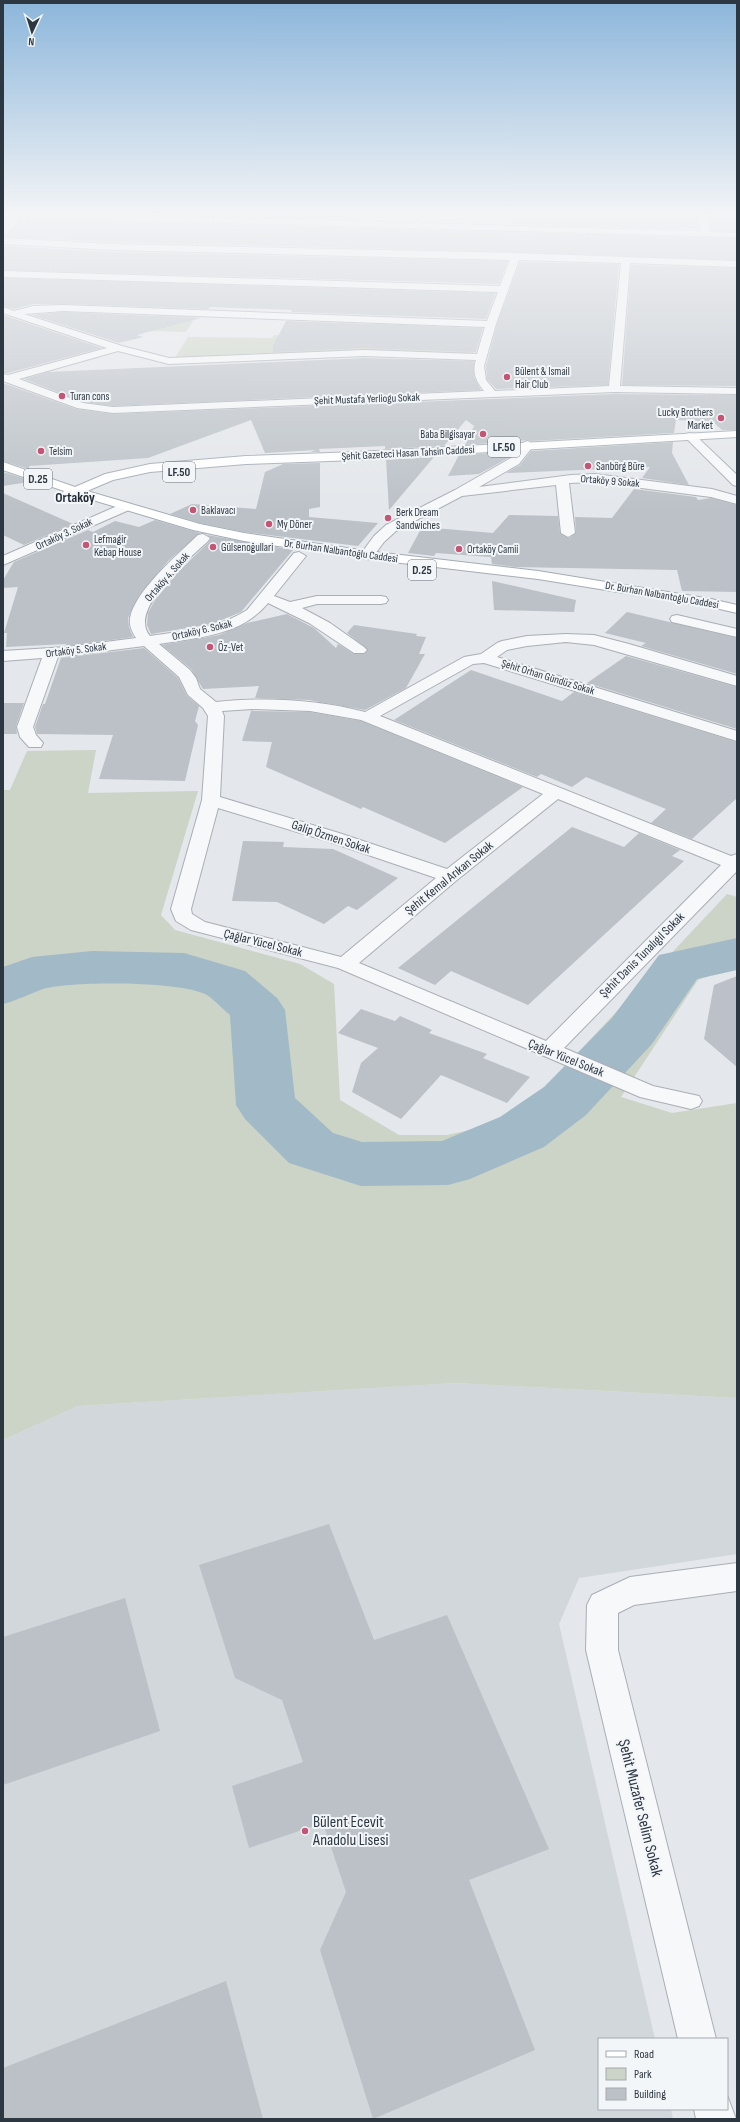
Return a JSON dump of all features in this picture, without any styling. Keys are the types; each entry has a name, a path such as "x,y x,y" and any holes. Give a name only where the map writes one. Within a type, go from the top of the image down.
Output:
{"main road":[{"name":"Şehit Gazeteci Hasan Tahsin Caddesi","path":"75,498 109,477 150,468 246,460 270,460 737,434"},
{"name":"Şehit Gazeteci Hasan Tahsin Caddesi","path":"75,498 92,498 103,491 138,479 270,460"},
{"name":"D.25","path":"3,466 108,513"},
{"path":"28,476 58,480 109,477"},
{"name":"D.25","path":"3,477 58,498 75,498"},
{"name":"Dr. Burhan Nalbantoğlu Caddesi","path":"92,498 198,527 244,537 366,555 538,575 711,603 737,609"},
{"name":"Dr. Burhan Nalbantoğlu Caddesi","path":"108,513 203,538 299,556 539,584 737,620"}],"street":[{"path":"8,311 118,348 158,359 176,361 365,353 481,356"},
{"path":"144,311 491,324"},
{"path":"492,394 481,380 479,374 481,356 495,311"},
{"path":"614,389 621,311"},
{"path":"5,378 118,348"},
{"name":"Şehit Mustafa Yerliogu Sokak","path":"5,378 81,406 106,409 614,389 737,391"},
{"path":"690,436 737,482"},
{"path":"366,555 378,539 391,528 459,493 520,457 528,445"},
{"name":"Ortaköy 9 Sokak","path":"459,493 562,480 609,479 712,493 737,500"},
{"path":"562,480 568,533"},
{"name":"Ortaköy 3. Sokak","path":"3,561 124,507"},
{"name":"Ortaköy 4. Sokak","path":"148,641 138,629 137,617 145,602 167,574 203,538"},
{"name":"Ortaköy 6. Sokak","path":"148,641 217,628 238,622 252,613 299,556"},
{"path":"264,597 292,606 332,630 359,650"},
{"path":"292,606 317,600 381,600"},
{"path":"677,619 737,633"},
{"path":"486,658 502,646 527,641 566,638 594,640 632,649 737,681"},
{"path":"148,641 170,660 187,678 196,695 213,707 241,704 289,704 339,710 367,717 555,793 735,861"},
{"name":"Ortaköy 5. Sokak","path":"3,656 51,654 148,641"},
{"path":"35,743 28,737 25,727 51,654"},
{"name":"Şehit Orhan Gündüz Sokak","path":"367,717 469,660 486,658 737,736"},
{"name":"Çağlar Yücel Sokak","path":"213,707 216,716 211,800 181,909 183,917 198,926 345,964 648,1092 691,1101"},
{"name":"Şehit Kemal Arıkan Sokak","path":"345,964 450,876 555,793"},
{"name":"Galip Özmen Sokak","path":"211,800 333,836 450,876"},
{"name":"Şehit Danis Tunalıgıl Sokak","path":"557,1054 735,861"},
{"name":"Şehit Muzafer Selim Sokak","path":"697,2038 602,1650 603,1605 630,1591 737,1577"}],"shaded area":[{"name":"Bülent Ecevit Anadolu Lisesi","path":"456,1383 737,1398 737,1554 579,1578 559,1624 655,2038 598,2038 598,2110 671,2110 673,2119 3,2119 3,1440 78,1406"}],"green space":[{"path":"157,315 196,316 186,332 151,331"},
{"path":"374,323 422,324 417,338 478,341 474,354 362,351 175,358 188,337 272,338 274,335 318,339 366,336"},
{"path":"96,750 88,793 198,791 161,915 175,930 300,964 334,984 340,1100 399,1135 447,1135 498,1124 540,1093 727,894 737,897 737,965 698,980 621,1097 672,1113 737,1103 737,1398 456,1383 78,1406 3,1440 3,790 10,790 27,751"}],"building":[{"path":"291,311 489,311 486,319"},
{"path":"502,311 615,311 608,385 496,389 487,379 486,366"},
{"path":"628,311 737,311 737,386 622,385"},
{"path":"63,312 201,318 137,335 143,337 119,343 32,315"},
{"path":"3,315 102,348 8,373 3,373"},
{"path":"286,321 483,328 476,352 365,348 273,352 273,346"},
{"path":"365,358 474,361 474,377 481,390 113,406 83,402 24,379 48,372"},
{"path":"3,383 76,409 113,414 614,394 737,395 737,430 722,430 713,422 676,420 674,433 528,440 465,445 474,426 466,420 444,446 385,449 385,446 319,449 320,452 310,452 316,450 265,453 251,420 148,458 29,466 29,469 3,461"},
{"path":"673,442 672,453 689,485 642,478 650,467 506,473 520,465 531,451"},
{"path":"514,452 510,457 479,474 448,476 459,455"},
{"path":"434,457 389,510 386,460"},
{"path":"320,463 320,507 309,509 309,517 378,523 358,546 244,532 200,523 170,514 192,504 256,509 265,472 283,464"},
{"path":"3,472 29,480 29,482 3,486"},
{"path":"634,489 696,497 698,500 711,498 737,505 737,592 682,591 677,570 515,567 492,564 491,557 436,553 434,556 408,553 422,527 493,533 509,515 558,516 560,533 569,538 576,533 575,517 612,518"},
{"path":"3,493 73,524 24,545 3,535"},
{"path":"155,520 200,533 168,561 139,596 128,618 129,627 133,637 67,646 65,646 66,644 6,647 7,633 4,633 18,587 3,588 3,580 14,562 88,530 93,532 115,521 139,527"},
{"path":"207,535 293,550 241,612 212,624 151,634 147,625 148,613 155,600 177,573 209,542 211,538"},
{"path":"492,581 576,600 574,612 494,610"},
{"path":"627,612 737,638 737,674 641,646 646,643 605,633"},
{"path":"287,614 314,628 336,648 338,644 354,654 364,654 368,650 347,633 354,625 417,634 416,636 426,637 419,654 425,654 406,688 365,710 309,700 255,698 259,686 203,689 191,669 162,645 219,635 247,623"},
{"path":"144,648 178,678 187,696 199,706 195,721 198,725 185,781 99,779 113,735 37,734 35,727 43,704 45,704 61,658"},
{"path":"626,656 737,687 737,729 587,683"},
{"path":"471,670 562,701 574,692 737,742 737,798 692,839 651,823 666,809 586,777 572,787 541,774 537,777 394,720"},
{"path":"3,703 24,703 16,726 17,734 3,734"},
{"path":"251,711 310,712 361,721 523,787 445,843 363,807 361,809 266,767 272,742 242,741"},
{"path":"572,827 624,847 639,833 680,850 672,856 684,861 528,1005 451,971 435,985 398,968"},
{"path":"243,841 284,842 283,847 333,849 398,878 357,910 348,906 324,924 277,902 232,901"},
{"path":"737,976 737,1067 704,1039 714,985"},
{"path":"361,1009 395,1021 400,1016 432,1030 429,1033 487,1054 483,1058 530,1077 507,1103 441,1075 401,1119 352,1092 361,1063 378,1048 338,1033"},
{"path":"329,1524 374,1640 447,1615 549,1849 469,1880 535,2050 373,2119 320,1950 346,1892 323,1823 249,1848 232,1786 303,1762 282,1700 235,1678 199,1565"},
{"path":"125,1598 160,1731 3,1785 3,1637"},
{"path":"226,1981 263,2119 3,2119 3,2068"}],"waterway":[{"path":"3,987 32,974 92,967 184,970 226,983 257,1010 266,1105 311,1148 361,1164 448,1163 522,1132 565,1101 632,1031 678,967 737,954"}],"place":[{"name":"Bûlent & Ismail Hair Club","path":"507,377"},
{"name":"Turan cons","path":"62,396"},
{"name":"Lucky Brothers Market","path":"721,418"},
{"name":"Baba Bilgisayar","path":"483,434"},
{"name":"Telsim","path":"41,451"},
{"name":"Sanbörg Büre","path":"588,466"},
{"name":"Baklavacı","path":"193,510"},
{"name":"Berk Dream Sandwiches","path":"388,518"},
{"name":"My Döner","path":"269,524"},
{"name":"Lefmagir Kebap House","path":"86,545"},
{"name":"Gülsenoğullari","path":"213,547"},
{"name":"Ortaköy Camii","path":"459,549"},
{"name":"Öz-Vet","path":"210,647"},
{"name":"Bülent Ecevit Anadolu Lisesi","path":"305,1831"}],"district":[{"name":"Ortaköy","path":"75,497"}]}
